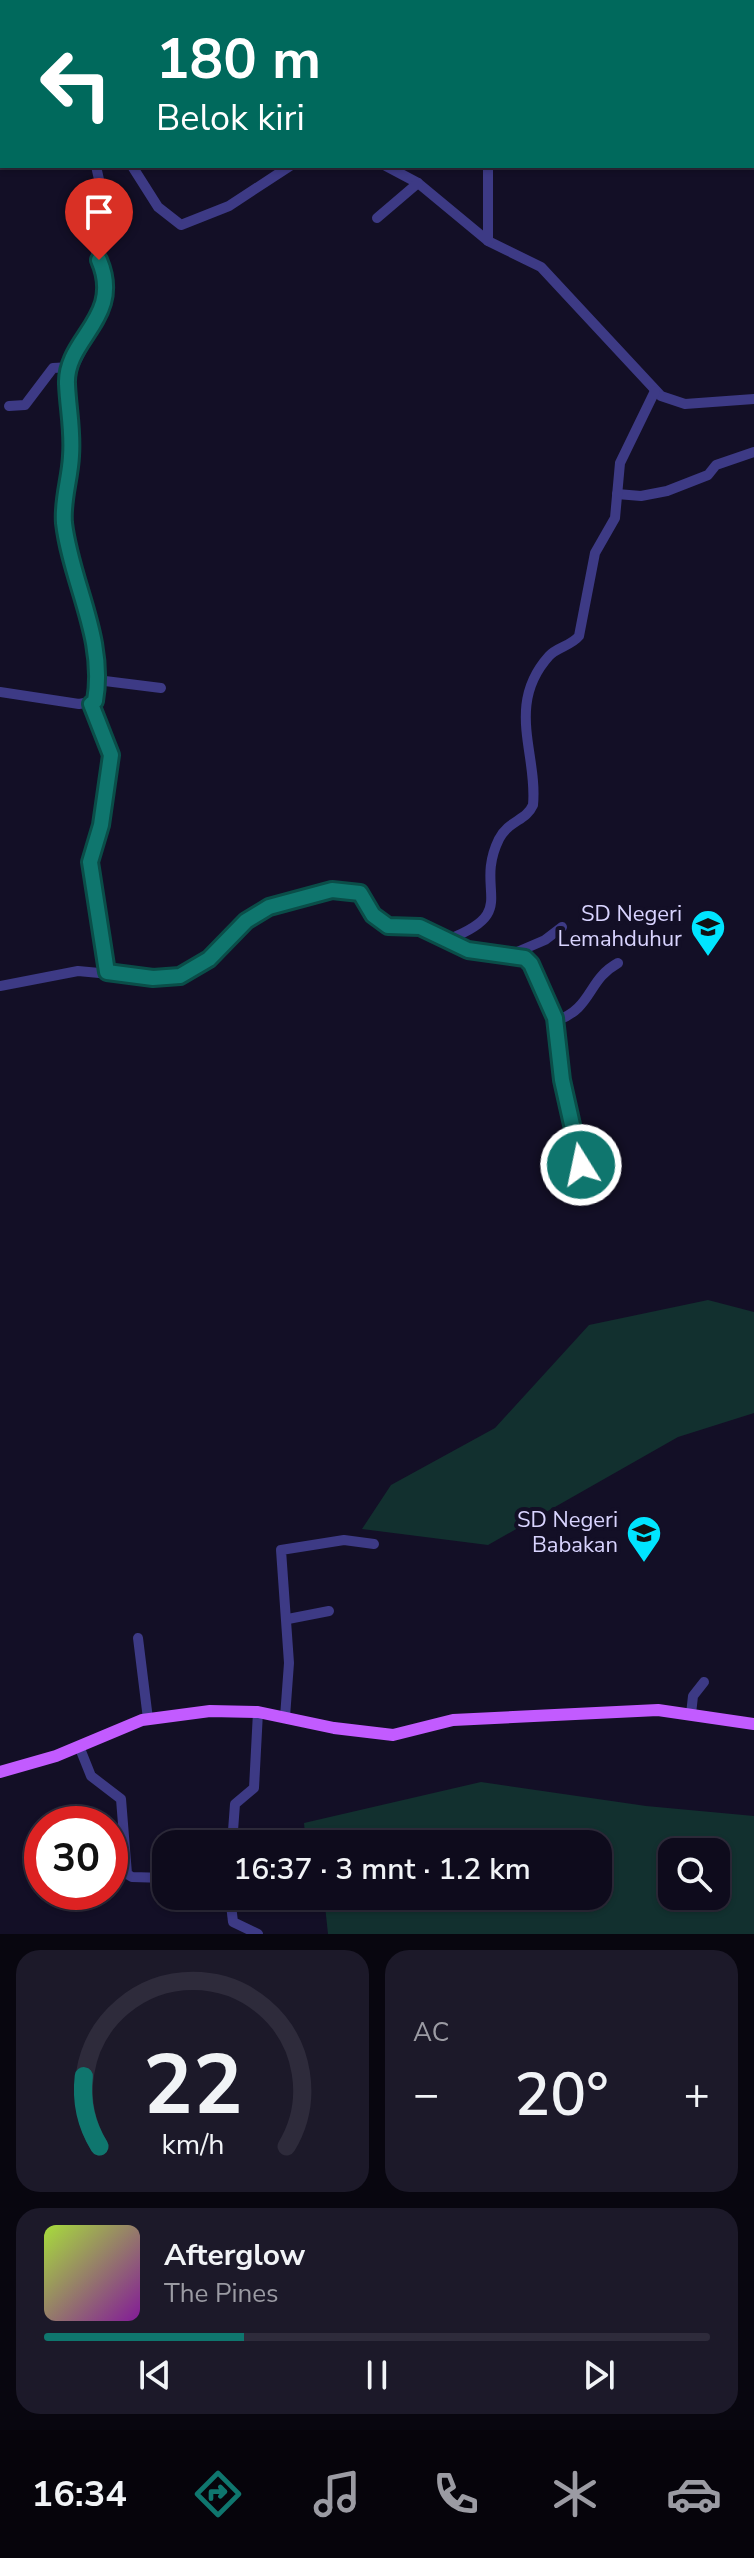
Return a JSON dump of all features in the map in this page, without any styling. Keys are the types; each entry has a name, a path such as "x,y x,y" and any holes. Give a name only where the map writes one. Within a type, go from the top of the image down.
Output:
{"main road":[{"path":"0,1772 37,1763 148,1719 210,1711 258,1712 334,1728 393,1735 453,1720 658,1710 754,1724"}],"street":[{"path":"91,704 95,701 97,680 92,629 64,524 72,430 67,380 96,321 106,289 106,274 95,248 104,202 96,168"},
{"path":"133,168 158,207 181,225 229,206 287,168"},
{"path":"390,168 418,183 488,241 541,267 655,391 668,400 685,404 754,399"},
{"path":"488,168 488,241"},
{"path":"377,218 418,183"},
{"path":"9,406 25,405 53,368 71,367"},
{"path":"449,939 473,927 491,911 487,879 497,843 509,823 527,814 533,805 524,733 528,700 549,656 579,636 595,553 614,522 620,463 655,391"},
{"path":"617,494 641,496 667,491 708,475 716,465 754,452"},
{"path":"97,680 161,688"},
{"path":"0,692 91,704"},
{"path":"91,704 111,755 101,825 90,862 107,972"},
{"path":"0,986 78,971 153,978 180,976 222,949 261,911 337,890 360,893 373,915 388,926 410,925 449,939 468,950 505,958 525,958 531,964 556,1021 562,1080 581,1165"},
{"path":"505,958 545,940 562,927"},
{"path":"556,1021 582,1007 600,975 618,963"},
{"path":"285,1717 289,1691 288,1619 281,1550 344,1540 374,1544"},
{"path":"288,1619 329,1611"},
{"path":"138,1638 148,1719"},
{"path":"691,1714 693,1696 704,1682"},
{"path":"233,1830 235,1804 254,1788 258,1712"},
{"path":"79,1746 91,1776 121,1799 127,1874 152,1877"},
{"path":"231,1910 231,1920 238,1930 258,1934"}],"green space":[{"path":"708,1300 754,1312 754,1413 678,1437 488,1545 362,1529 391,1485 495,1428 589,1325"},
{"path":"481,1782 646,1806 754,1816 754,1934 328,1934 325,1910 612,1910 612,1830 305,1830 304,1823"}],"place":[{"name":"SD Negeri Lemahduhur","path":"708,958"},
{"name":"SD Negeri Babakan","path":"644,1564"}],"route":[{"path":"99,260 106,277 105,294 96,321 74,359 67,380 72,430 64,524 93,634 97,676 95,701 91,704 111,755 101,825 90,862 107,972 153,978 180,976 222,949 254,915 275,905 342,889 360,893 373,915 388,926 420,927 468,950 496,957 525,958 531,964 555,1018 562,1080 578,1139 581,1165"}]}
